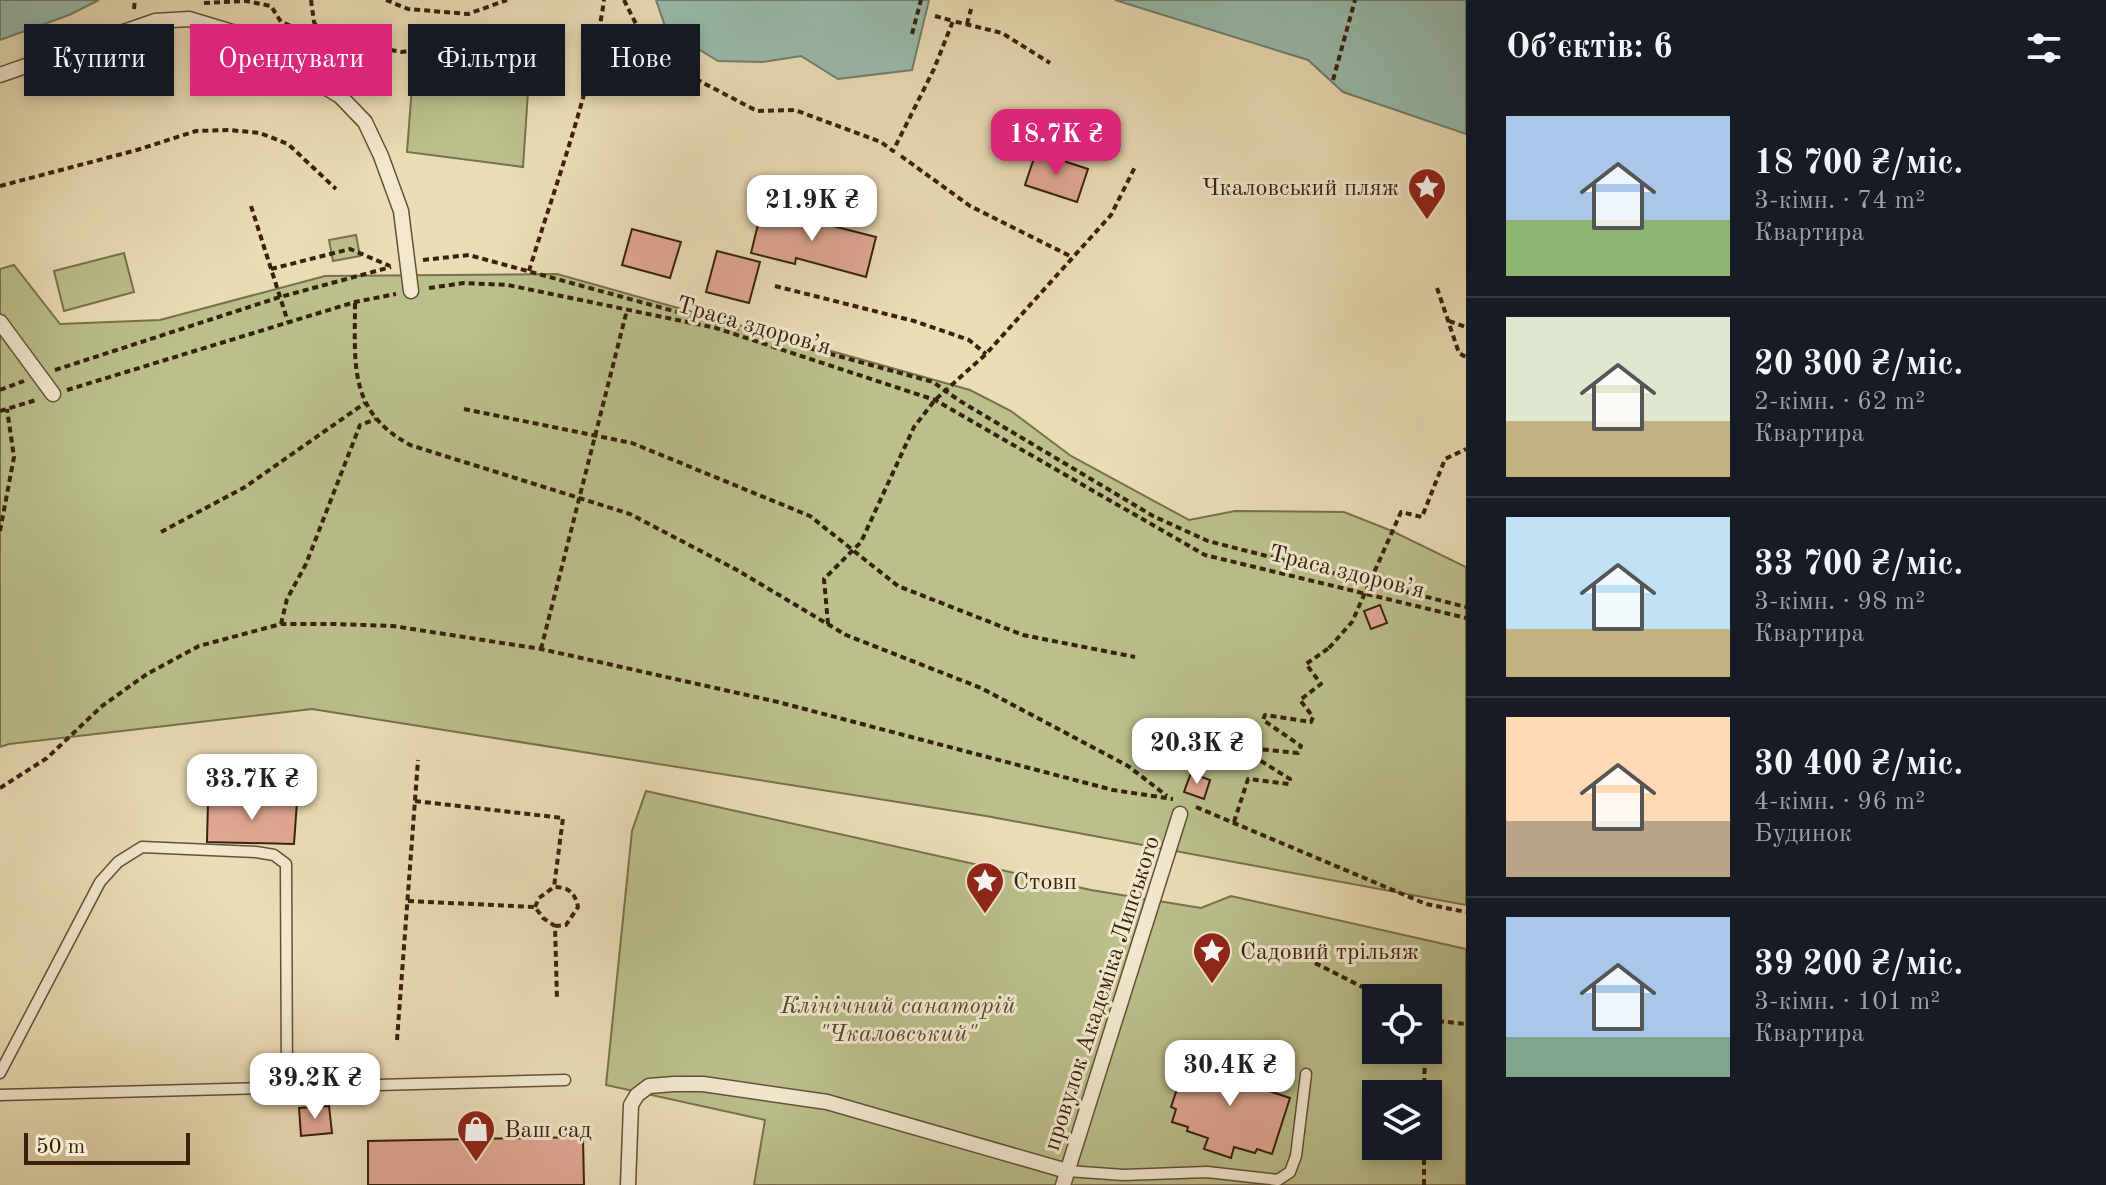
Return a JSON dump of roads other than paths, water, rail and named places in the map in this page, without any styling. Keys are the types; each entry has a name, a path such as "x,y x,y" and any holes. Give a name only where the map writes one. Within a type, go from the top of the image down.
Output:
{"street":[{"path":"0,75 155,21 189,19 232,32 340,96 365,122 401,211 411,291"},
{"path":"0,322 53,394"},
{"name":"провулок Академіка Липського","path":"1065,1178 1185,807"},
{"path":"628,1185 631,1105 637,1095 649,1086 674,1084 703,1084 827,1102 1065,1178"}],"lane":[{"path":"0,1073 100,882 118,862 142,847 242,851 274,855 286,864 287,1087"},
{"path":"1065,1178 1207,1172 1278,1180 1290,1172 1296,1156 1306,1074"},
{"path":"0,1095 565,1080"}],"place":[{"name":"Чкаловський пляж","path":"1427,221"},
{"name":"Стовп","path":"985,915"},
{"name":"Садовий трільяж","path":"1212,985"},
{"name":"Ваш сад","path":"476,1163"}],"park label":[{"name":"Клінічний санаторій \"Чкаловський\"","path":"898,1019"}]}
